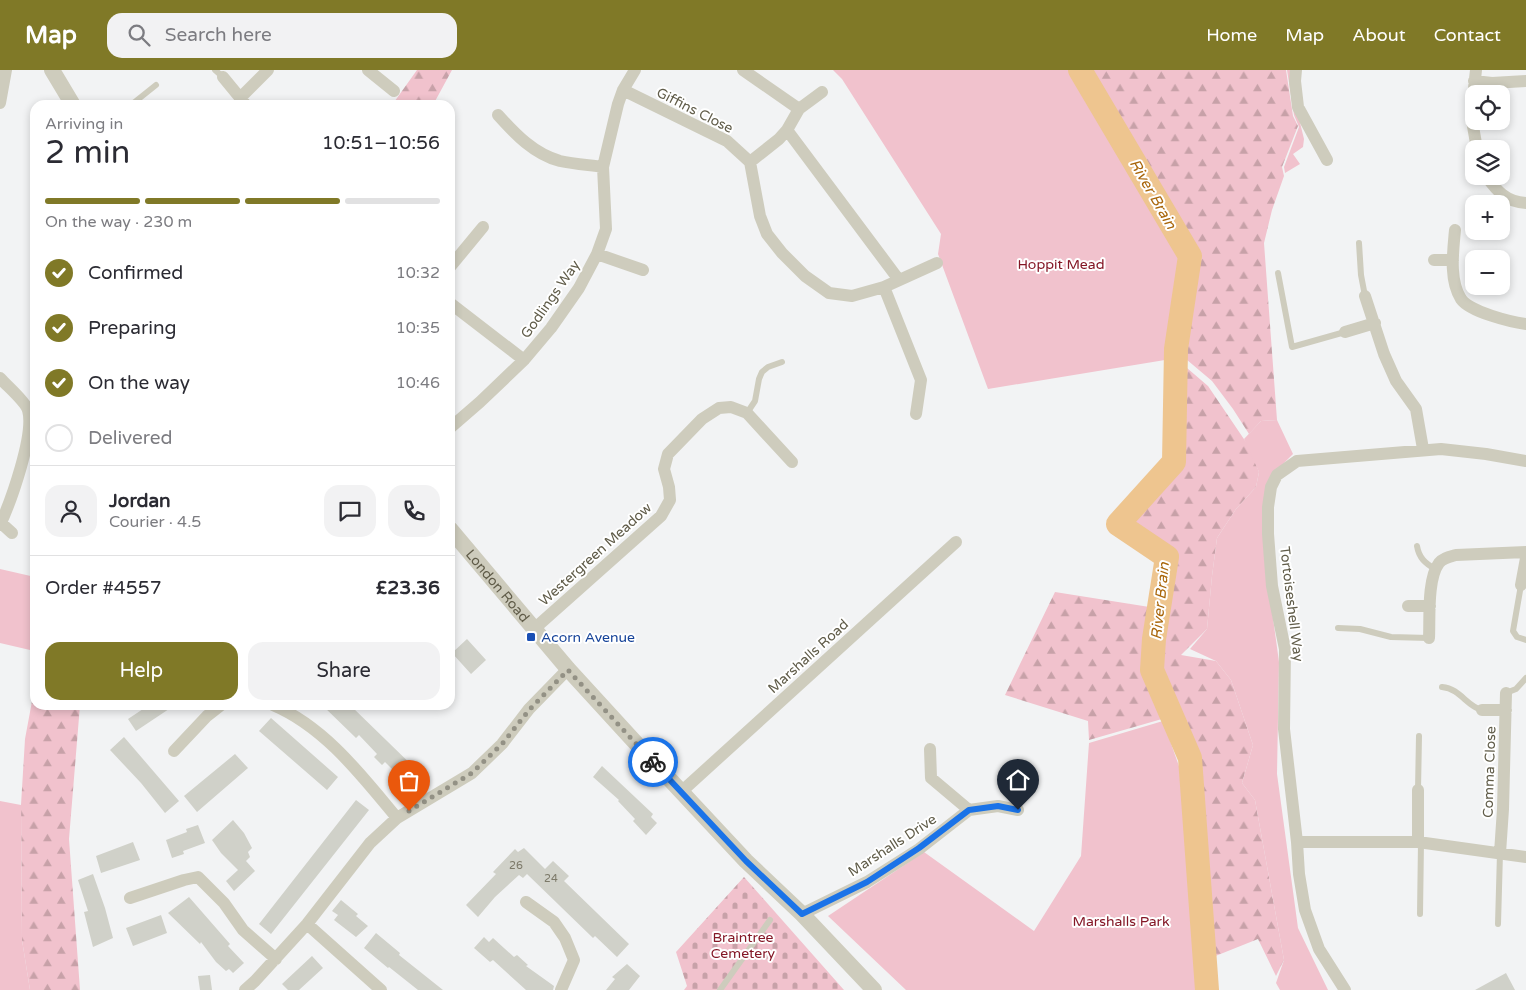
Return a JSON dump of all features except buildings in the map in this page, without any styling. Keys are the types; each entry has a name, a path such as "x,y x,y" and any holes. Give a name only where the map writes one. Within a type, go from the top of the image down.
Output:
{"street":[{"path":"0,103 6,70"},
{"path":"38,70 50,78 70,99"},
{"path":"52,70 70,99"},
{"path":"244,100 268,70"},
{"path":"368,70 394,91"},
{"name":"Godlings Way","path":"455,424 524,360 551,328 579,288 597,254 606,229 603,167 618,104 623,90 635,70"},
{"path":"743,70 799,109"},
{"path":"1296,70 1295,81 1298,107 1314,148 1327,160"},
{"path":"219,73 242,100"},
{"path":"1475,140 1471,114 1475,76 1492,83 1526,81"},
{"name":"Giffins Close","path":"623,90 727,141 750,162"},
{"path":"822,92 799,109 788,130 750,162 760,216 767,234 782,253 806,276 829,293 852,296 884,287 937,263"},
{"path":"498,115 520,139 541,153 560,161 603,167"},
{"path":"788,130 899,280"},
{"path":"1493,185 1500,195 1520,203 1526,203"},
{"path":"455,261 483,227"},
{"path":"1455,230 1453,260 1456,287 1462,301 1489,316 1526,324"},
{"path":"597,254 643,270"},
{"path":"1434,260 1453,260"},
{"path":"884,287 921,380 916,414"},
{"path":"1365,296 1384,354 1396,381 1416,409 1423,450"},
{"path":"455,307 524,360"},
{"path":"1345,332 1375,323"},
{"path":"0,378 27,408 30,421 29,435 22,463 1,524 12,533"},
{"name":"Westergreen Meadow","path":"534,629 661,516 670,500 664,468 668,454 702,419 719,408 725,407 731,407 747,413"},
{"path":"747,413 792,462"},
{"name":"Tortoiseshell Way","path":"1346,990 1319,949 1305,910 1284,728 1286,650 1272,586 1268,534 1268,507 1271,487 1277,475 1297,461 1441,449 1526,461"},
{"name":"London Road","path":"455,535 568,670 746,861 802,914 874,990"},
{"name":"Marshalls Road","path":"681,792 956,542"},
{"path":"1429,638 1432,582 1439,562 1446,557 1456,555 1526,552"},
{"path":"1521,585 1526,558"},
{"path":"1408,606 1430,606"},
{"path":"245,990 307,924 370,843 397,818 472,773 502,744 530,709 568,670"},
{"name":"Comma Close","path":"1500,853 1506,693"},
{"path":"174,751 215,710"},
{"path":"282,710 305,723 334,747 360,774 397,818"},
{"path":"1482,710 1506,710"},
{"path":"930,748 931,778 969,810"},
{"path":"1418,790 1419,842"},
{"name":"Marshalls Drive","path":"802,914 867,882 919,848 969,810 998,806 1018,810"},
{"path":"1297,842 1419,842 1526,857"},
{"path":"130,898 198,877 224,903 243,930 276,959"},
{"path":"526,902 554,922 574,960 561,990"},
{"path":"307,924 381,990"}],"lane":[{"path":"137,100 156,85"},
{"path":"1360,244 1361,275 1365,296"},
{"path":"1278,273 1292,347 1345,332"},
{"path":"747,413 754,400 762,372 768,367 782,362"},
{"path":"1416,546 1424,562 1435,570"},
{"path":"1521,585 1513,631 1520,640 1526,640"},
{"path":"1338,628 1360,630 1390,637 1429,638"},
{"path":"1506,693 1519,687 1526,678"},
{"path":"1442,687 1454,690 1476,709 1482,710"},
{"path":"1418,790 1419,736"},
{"path":"1419,842 1420,914"},
{"path":"1498,924 1500,853"},
{"path":"720,990 770,920"}],"green space":[{"path":"417,70 452,70 436,100 396,100"},
{"name":"Hoppit Mead","path":"833,70 1069,70 1190,256 1171,359 988,389 938,254 941,234 842,79"},
{"path":"1085,70 1286,70 1293,116 1298,126 1282,167 1284,176 1272,210 1264,243 1277,420 1261,421 1249,434 1212,381 1180,354 1194,256"},
{"path":"1287,70 1290,70 1292,90 1304,139 1303,147 1293,154 1300,164 1285,173 1284,167 1299,127 1294,115"},
{"path":"1180,362 1208,386 1250,448 1259,472 1256,487 1236,509 1217,538 1207,629 1181,655 1216,661 1231,680 1253,745 1242,783 1255,800 1284,960 1276,976 1258,939 1213,957 1195,755 1176,712 1162,719 1089,740 1088,721 1005,695 1055,592 1162,609 1169,555 1124,523 1178,462"},
{"path":"1277,420 1293,454 1273,474 1269,589 1279,662 1277,774 1298,928 1328,990 1280,990 1276,983 1284,960 1255,800 1242,783 1253,745 1231,680 1216,661 1190,649 1207,629 1217,538 1236,509 1256,487 1259,472 1244,439 1261,421"},
{"path":"0,569 30,576 30,650 0,643"},
{"path":"30,710 80,710 69,839 80,990 30,990 22,940 21,805 25,739"},
{"name":"Marshalls Park","path":"1163,721 1180,769 1197,990 906,990 828,916 924,852 1034,931 1081,856 1089,743"},
{"path":"0,801 21,805 22,940 30,990 0,990"},
{"name":"Braintree Cemetery","path":"744,877 844,990 684,990 687,986 676,952"}],"waterway":[{"name":"River Brain","path":"1080,70 1190,256 1176,349 1174,462 1118,524 1167,557 1154,639 1152,670 1190,758 1207,990"}],"way so far":[{"path":"409,811 472,773 502,744 530,709 568,670 653,762"}],"place":[{"name":"Acorn Avenue","path":"531,637"}],"route":[{"path":"653,762 746,861 802,914 867,882 919,848 969,810 998,806 1018,810"}]}
